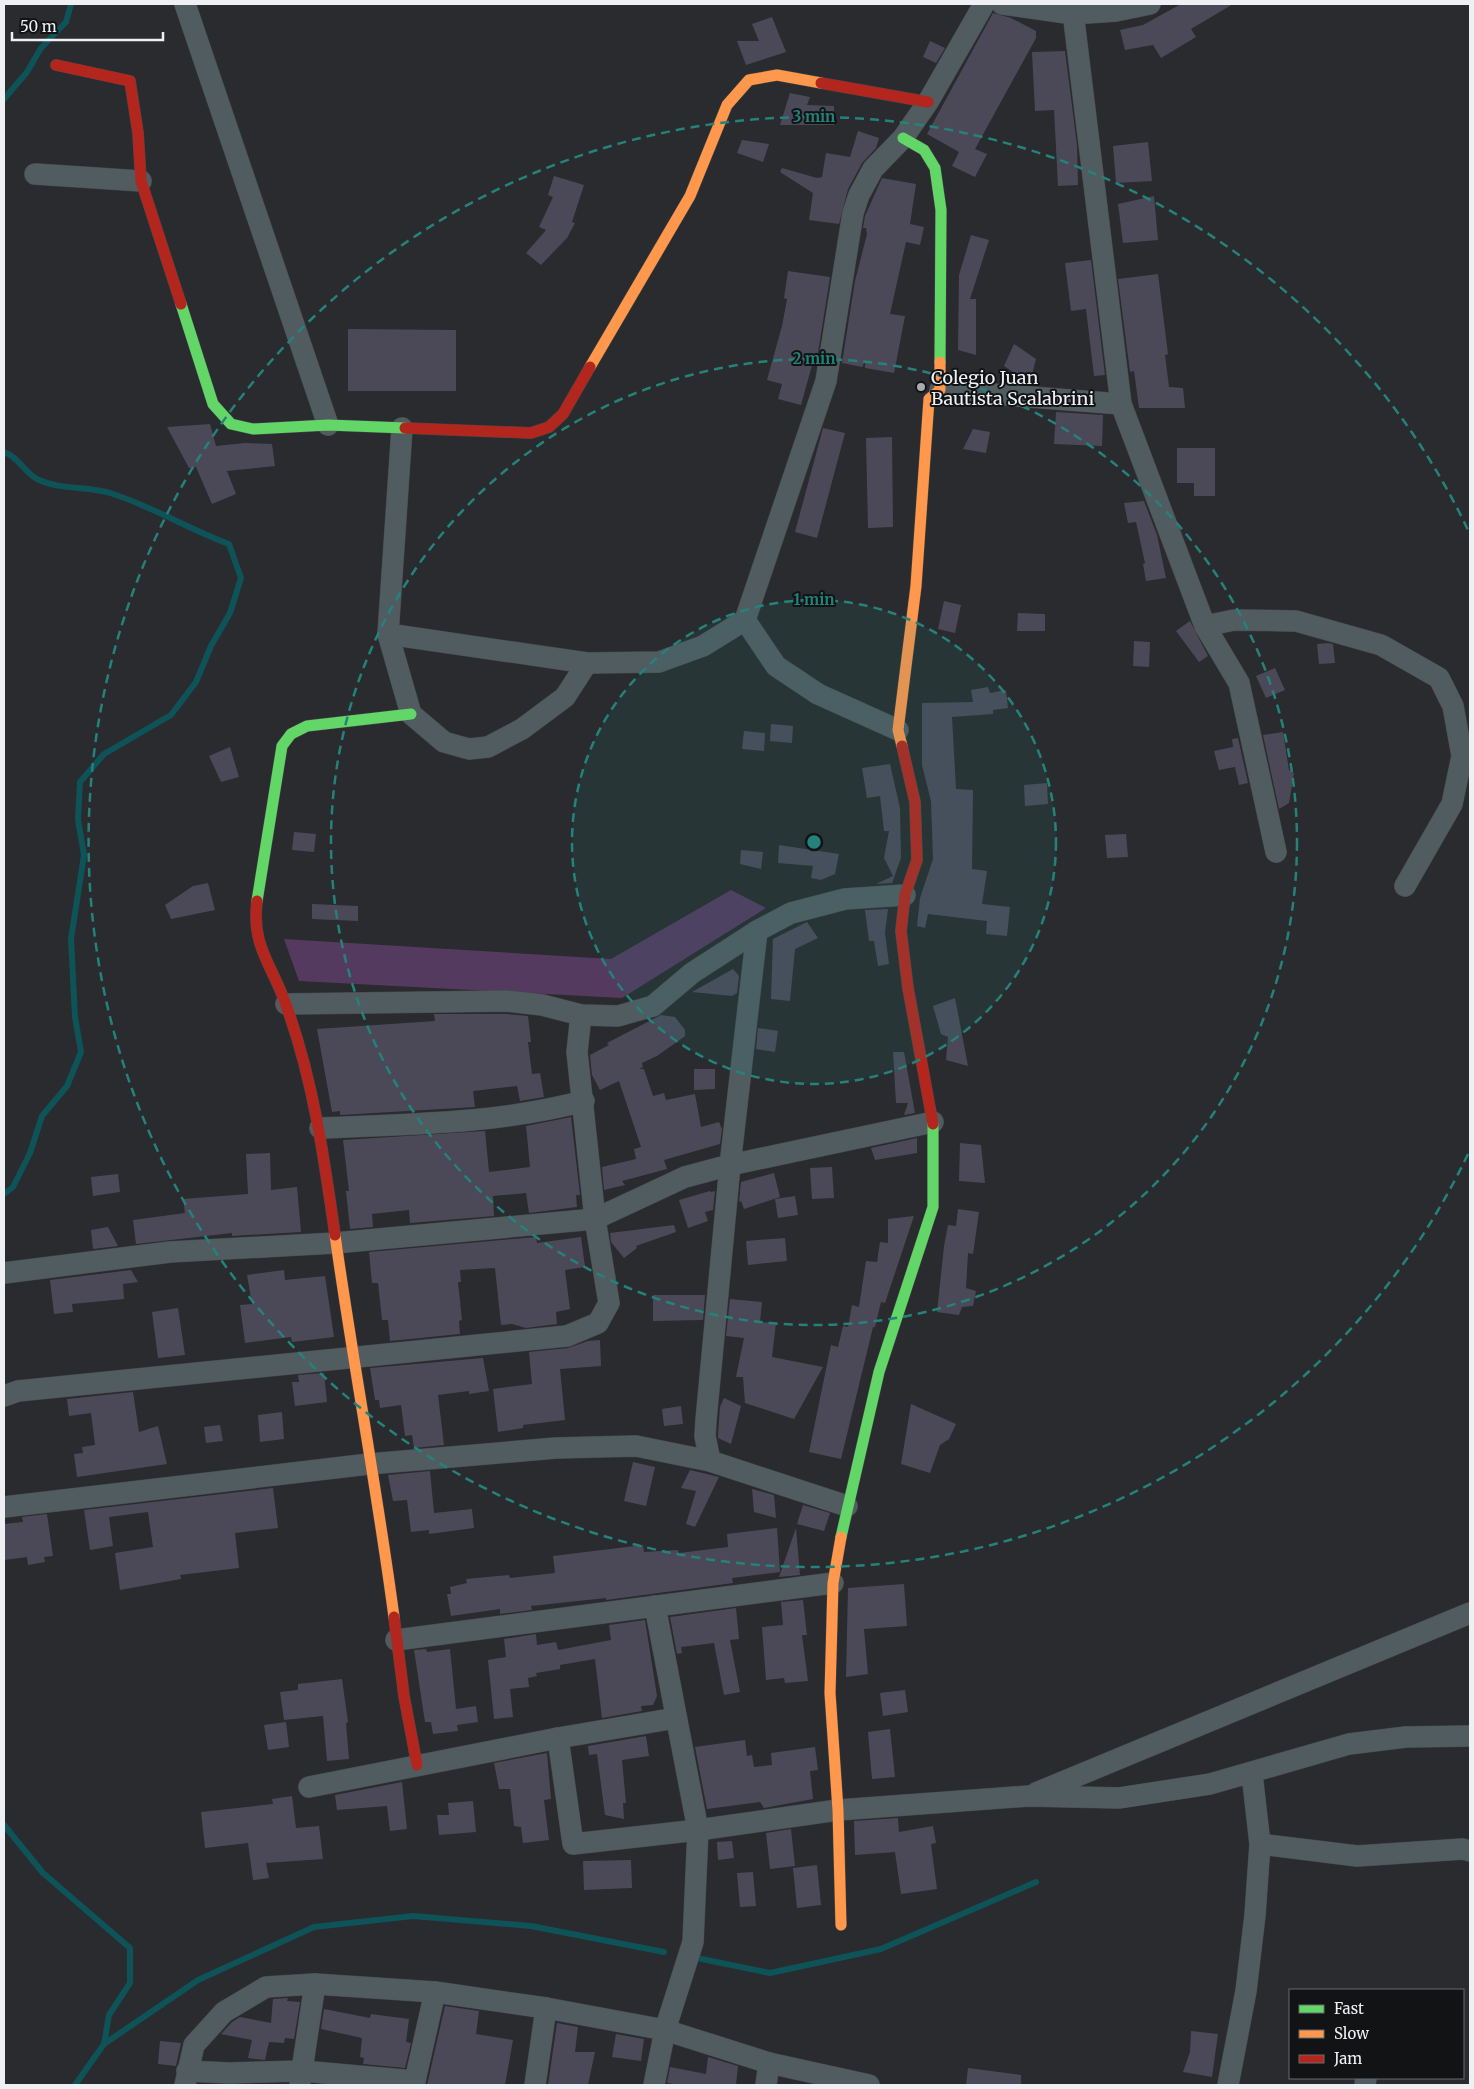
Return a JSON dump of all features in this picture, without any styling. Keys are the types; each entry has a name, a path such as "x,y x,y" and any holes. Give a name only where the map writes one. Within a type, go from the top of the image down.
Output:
{"street":[{"path":"185,4 328,425"},
{"path":"388,634 587,663 659,662 703,646 745,620 826,381 853,213 859,195 873,169 903,138 928,102 984,4"},
{"path":"1002,4 1116,11 1150,4"},
{"path":"1072,9 1121,404 1205,626 1239,683 1276,852"},
{"path":"56,65 130,81 138,133 141,181 213,404 231,424 253,429 328,425 530,433 549,427 563,414 690,196 727,105 749,80 777,76 928,102"},
{"path":"903,138 924,150 935,168 941,210 940,390"},
{"path":"34,174 141,181"},
{"path":"841,1925 838,1810 830,1693 833,1583 847,1506 879,1372 933,1207 933,1122 908,988 901,931 904,895 917,860 915,802 898,730 916,586 929,399 940,390 1121,404"},
{"path":"402,428 388,634 411,714 444,742 469,749 488,747 522,729 565,697 587,663"},
{"path":"745,620 776,666 818,694 898,730"},
{"path":"1205,626 1234,620 1296,621 1381,645 1439,678 1453,706 1462,756 1452,804 1406,886"},
{"path":"411,714 307,726 291,734 282,746 255,912 263,958 286,1004 320,1128 352,1356 369,1464 385,1548 396,1640 417,1765"},
{"path":"286,1004 507,1001 542,1004 582,1014 618,1016 653,1006 692,973 756,932 790,913 845,899 904,895"},
{"path":"710,1461 705,1436 706,1420 730,1165 756,932"},
{"path":"4,1396 18,1391 352,1356 567,1336 598,1323 609,1303 595,1219 584,1101 577,1052 582,1014"},
{"path":"320,1128 460,1122 539,1113 584,1101"},
{"path":"4,1273 170,1252 335,1243 595,1219 685,1177 730,1165 933,1122"},
{"path":"4,1507 369,1464 556,1448 636,1446 710,1461 847,1506"},
{"path":"396,1640 833,1583"},
{"path":"654,2085 665,2030 693,1942 698,1830 655,1606"},
{"path":"1029,1796 1470,1613"},
{"path":"309,1787 558,1738 676,1718"},
{"path":"558,1738 573,1844 698,1830 838,1810 1029,1796 1119,1798 1210,1784 1252,1774 1349,1744 1406,1737 1470,1736"},
{"path":"1228,2085 1246,1992 1260,1844 1252,1774"},
{"path":"1260,1844 1357,1856 1463,1849 1470,1851"},
{"path":"435,1992 415,2083 229,2073 186,2078 194,2045 224,2012 266,1987 315,1984 435,1992 546,2008 665,2030 769,2063 869,2085"},
{"path":"301,2078 315,1984"},
{"path":"535,2085 546,2008"},
{"path":"766,2085 769,2063"}],"shaded area":[{"path":"731,890 766,908 622,998 299,981 284,939 611,959"}],"building":[{"path":"1181,4 1233,4 1191,29 1196,37 1161,58 1153,45 1125,50 1120,30 1143,25"},
{"path":"993,13 1011,18 1036,31 1036,38 975,149 987,154 975,177 952,166 959,152 927,134"},
{"path":"772,17 786,52 746,65 737,41 759,41 752,24"},
{"path":"930,41 945,48 936,63 923,57"},
{"path":"1065,51 1077,145 1078,185 1058,186 1054,110 1035,111 1032,52"},
{"path":"790,93 810,97 807,105 834,106 834,125 780,125"},
{"path":"858,131 879,138 876,148 862,163 848,189 839,224 809,220 813,193 780,172 782,168 817,178 822,177 826,153 850,157"},
{"path":"742,140 769,144 763,162 737,153"},
{"path":"1148,142 1152,181 1116,183 1113,146"},
{"path":"554,176 584,185 572,222 575,223 567,238 541,265 526,253 546,230 539,227 553,197 548,195"},
{"path":"882,178 916,184 910,224 924,227 920,245 906,242 890,314 905,316 894,373 865,368 865,361 862,367 842,363 855,281 867,234 866,228 863,228 865,216"},
{"path":"1154,196 1158,240 1123,243 1118,204"},
{"path":"971,235 989,240 970,299 976,299 976,355 958,350 959,275"},
{"path":"1091,260 1105,375 1094,376 1086,309 1071,311 1065,263"},
{"path":"788,271 830,277 817,359 814,358 801,405 778,399 782,384 767,380 782,326 787,299 784,298"},
{"path":"1158,274 1168,354 1165,355 1169,387 1183,388 1185,408 1139,408 1134,371 1130,372 1118,279"},
{"path":"348,329 456,330 456,391 348,391"},
{"path":"1014,344 1036,359 1030,383 1004,366"},
{"path":"1056,412 1103,415 1102,446 1054,444"},
{"path":"210,424 216,446 245,443 272,444 275,466 227,471 236,494 212,504 196,467 189,468 167,427"},
{"path":"823,428 845,433 817,538 795,532"},
{"path":"973,429 990,432 986,453 963,449"},
{"path":"892,437 893,527 868,528 866,438"},
{"path":"1177,448 1215,448 1215,496 1194,496 1194,483 1177,483"},
{"path":"1144,501 1157,535 1166,578 1146,581 1143,564 1145,563 1136,522 1128,523 1124,503"},
{"path":"944,601 961,605 955,633 938,629"},
{"path":"1018,613 1045,614 1045,631 1017,631"},
{"path":"1190,621 1208,656 1199,662 1176,631"},
{"path":"1134,641 1150,642 1149,667 1133,666"},
{"path":"1317,644 1333,644 1335,663 1319,664"},
{"path":"1275,668 1285,690 1266,698 1256,676"},
{"path":"988,687 990,693 1006,690 1008,708 993,710 993,714 952,717 956,789 973,790 972,869 987,871 982,904 1010,907 1007,936 986,934 987,921 928,914 925,928 917,926 920,898 933,859 931,801 922,765 922,703 973,702 971,690"},
{"path":"771,724 793,726 792,743 770,741"},
{"path":"744,731 765,733 764,751 742,749"},
{"path":"1283,732 1289,770 1294,773 1289,803 1279,809 1263,735"},
{"path":"1238,738 1248,783 1239,785 1235,767 1219,770 1214,751 1233,747 1232,739"},
{"path":"230,747 239,777 221,782 209,756"},
{"path":"890,764 900,808 901,858 892,883 876,884 893,876 884,858 889,831 884,831 880,796 867,798 862,768"},
{"path":"1047,783 1048,804 1025,806 1024,785"},
{"path":"294,832 316,834 314,852 292,850"},
{"path":"1126,834 1128,857 1107,858 1105,835"},
{"path":"779,845 839,854 835,874 821,880 811,878 813,866 778,863"},
{"path":"741,850 763,852 761,869 740,864"},
{"path":"208,883 215,910 171,919 165,905 193,886"},
{"path":"312,904 358,906 358,921 312,919"},
{"path":"888,909 885,933 889,964 878,966 874,941 869,941 865,910"},
{"path":"807,922 818,938 795,949 790,1001 771,999 773,939"},
{"path":"733,969 739,976 737,993 732,996 692,992"},
{"path":"955,998 968,1066 946,1060 948,1037 941,1034 933,1006"},
{"path":"434,1014 506,1014 528,1016 531,1042 528,1042 532,1074 540,1073 544,1097 520,1101 517,1086 473,1091 475,1107 340,1115 340,1111 332,1112 317,1029 435,1021"},
{"path":"661,1015 675,1017 685,1030 685,1036 657,1056 642,1063 643,1067 639,1069 644,1069 653,1096 664,1093 666,1100 695,1094 701,1127 719,1122 722,1129 720,1144 664,1160 667,1169 622,1181 625,1185 604,1190 602,1167 636,1159 634,1149 641,1147 619,1081 600,1090 592,1075 590,1055 609,1045 607,1043"},
{"path":"758,1028 778,1031 775,1052 756,1049"},
{"path":"893,1052 904,1052 915,1113 904,1115 908,1103 896,1103"},
{"path":"694,1069 715,1069 715,1089 694,1090"},
{"path":"571,1117 580,1195 576,1195 577,1207 529,1213 526,1193 493,1196 494,1216 410,1223 409,1210 372,1214 373,1227 350,1229 346,1191 349,1191 343,1140 485,1131 489,1172 530,1167 526,1126"},
{"path":"917,1138 917,1153 875,1160 871,1148"},
{"path":"960,1143 981,1145 985,1183 959,1181"},
{"path":"270,1153 271,1190 297,1187 301,1232 232,1236 232,1233 136,1244 133,1220 185,1213 183,1199 248,1194 246,1154"},
{"path":"832,1167 834,1198 812,1199 810,1168"},
{"path":"774,1173 780,1197 744,1209 741,1201 739,1202 741,1182"},
{"path":"118,1174 120,1192 93,1196 91,1177"},
{"path":"715,1191 713,1210 705,1212 708,1221 688,1228 679,1200"},
{"path":"795,1196 798,1215 778,1218 775,1199"},
{"path":"958,1209 979,1212 973,1254 968,1253 966,1288 976,1291 973,1306 962,1307 959,1315 937,1312 948,1225 956,1226"},
{"path":"914,1216 885,1303 881,1302 875,1327 873,1327 841,1459 809,1452 831,1345 838,1347 843,1326 848,1327 852,1305 859,1307 866,1261 877,1262 880,1242 888,1243 888,1219"},
{"path":"674,1225 676,1232 636,1246 637,1248 624,1258 611,1242 610,1233"},
{"path":"108,1227 118,1246 93,1249 91,1230"},
{"path":"536,1237 537,1243 581,1237 585,1267 565,1270 570,1309 556,1312 557,1324 526,1328 512,1324 501,1325 495,1268 460,1270 461,1282 458,1282 462,1320 459,1321 460,1334 390,1341 388,1320 382,1320 378,1283 372,1283 369,1252"},
{"path":"785,1238 787,1261 748,1265 746,1241"},
{"path":"131,1270 138,1282 123,1284 124,1299 72,1304 73,1312 54,1314 50,1280"},
{"path":"284,1270 285,1280 325,1276 334,1337 292,1342 291,1337 245,1343 240,1305 252,1304 247,1275"},
{"path":"653,1295 705,1295 703,1320 653,1321"},
{"path":"730,1299 762,1302 760,1322 776,1323 772,1357 823,1367 794,1419 745,1403 743,1377 736,1377 744,1338 726,1336"},
{"path":"178,1308 185,1355 158,1358 152,1312"},
{"path":"600,1340 601,1366 560,1369 565,1420 523,1425 523,1428 498,1432 493,1389 532,1384 529,1352 568,1348 588,1341"},
{"path":"483,1358 489,1391 469,1394 469,1391 438,1395 444,1445 414,1448 412,1435 405,1436 401,1405 380,1408 379,1400 375,1400 370,1368"},
{"path":"324,1373 327,1402 295,1406 292,1382 299,1382 298,1375"},
{"path":"133,1392 139,1432 158,1426 167,1464 77,1477 74,1454 83,1453 82,1447 95,1445 91,1413 69,1416 67,1399"},
{"path":"724,1398 741,1406 731,1444 718,1438 720,1407"},
{"path":"911,1404 956,1424 949,1439 940,1445 930,1473 901,1464"},
{"path":"681,1406 683,1424 664,1426 662,1409"},
{"path":"282,1412 284,1439 260,1442 258,1415"},
{"path":"220,1425 223,1441 206,1443 204,1427"},
{"path":"633,1462 655,1467 646,1506 624,1501"},
{"path":"690,1470 719,1477 695,1527 686,1524 696,1491 681,1488"},
{"path":"430,1471 434,1513 472,1509 474,1528 429,1534 429,1530 411,1532 407,1500 393,1501 388,1475"},
{"path":"273,1488 278,1528 235,1533 239,1568 180,1575 181,1579 120,1590 115,1553 153,1547 148,1512 109,1517 113,1546 90,1550 84,1510"},
{"path":"752,1489 774,1495 776,1518 754,1512"},
{"path":"803,1505 830,1513 824,1531 797,1524"},
{"path":"47,1514 53,1556 44,1557 45,1562 28,1565 27,1557 4,1560 4,1524 23,1522 22,1517"},
{"path":"777,1528 780,1572 732,1578 733,1583 606,1600 606,1598 531,1606 532,1610 500,1614 500,1609 451,1616 447,1594 451,1594 450,1587 467,1583 466,1579 509,1575 510,1578 555,1573 553,1556 643,1545 644,1552 678,1550 679,1553 728,1547 727,1534"},
{"path":"796,1528 800,1575 779,1577"},
{"path":"904,1584 907,1626 864,1629 868,1674 846,1677 848,1588"},
{"path":"803,1600 807,1635 802,1635 808,1681 785,1683 784,1678 766,1680 762,1627 783,1625 781,1602"},
{"path":"736,1608 739,1639 730,1640 740,1692 724,1695 714,1643 681,1647 682,1653 677,1654 670,1617"},
{"path":"645,1620 657,1696 653,1705 641,1706 642,1711 602,1718 595,1659 560,1665 560,1669 536,1673 537,1676 528,1678 529,1687 510,1689 513,1717 494,1719 488,1660 506,1657 504,1639 536,1634 537,1645 556,1642 558,1650 611,1640 609,1625"},
{"path":"426,1649 427,1652 450,1649 456,1709 476,1706 478,1722 457,1725 458,1731 433,1734 431,1722 425,1722 414,1650"},
{"path":"342,1679 348,1722 346,1723 349,1759 327,1761 323,1716 284,1720 280,1692 298,1690 298,1684"},
{"path":"905,1690 908,1712 883,1716 880,1693"},
{"path":"286,1722 289,1747 268,1750 264,1725"},
{"path":"890,1729 895,1777 872,1779 868,1732"},
{"path":"646,1736 649,1756 622,1760 626,1803 623,1803 624,1819 605,1815 597,1754 589,1755 588,1746"},
{"path":"745,1740 747,1756 752,1755 754,1767 772,1765 771,1753 815,1747 818,1770 810,1771 813,1799 764,1808 760,1802 707,1809 695,1747"},
{"path":"547,1753 551,1799 544,1800 549,1840 523,1843 521,1827 514,1826 510,1789 499,1789 494,1763"},
{"path":"402,1782 407,1829 390,1831 387,1806 337,1810 335,1795"},
{"path":"292,1796 296,1828 319,1826 323,1859 266,1863 269,1878 253,1880 248,1843 205,1848 201,1812 273,1804 272,1799"},
{"path":"473,1801 476,1832 439,1835 437,1815 449,1815 448,1803"},
{"path":"898,1818 899,1832 933,1826 936,1843 931,1844 937,1889 901,1894 895,1852 855,1855 854,1821"},
{"path":"791,1829 795,1866 770,1869 766,1833"},
{"path":"732,1841 734,1858 718,1860 717,1842"},
{"path":"631,1860 632,1888 584,1890 583,1861"},
{"path":"817,1865 821,1905 797,1908 793,1868"},
{"path":"753,1872 756,1906 740,1907 737,1873"},
{"path":"288,1998 287,2001 300,2002 294,2039 285,2038 284,2043 269,2042 265,2060 248,2058 252,2040 221,2034 232,2022 240,2017 271,2023 273,1999"},
{"path":"445,2006 479,2011 476,2034 513,2040 505,2085 427,2085"},
{"path":"324,2009 370,2018 371,2014 409,2019 406,2042 411,2043 405,2068 363,2064 364,2058 360,2057 362,2038 321,2029"},
{"path":"557,2023 578,2027 575,2052 595,2052 588,2085 548,2085"},
{"path":"1191,2031 1218,2034 1212,2077 1183,2072 1190,2052"},
{"path":"616,2034 644,2039 641,2061 612,2057"},
{"path":"160,2041 181,2043 176,2066 158,2064"},
{"path":"708,2057 738,2066 736,2085 680,2085 667,2083 670,2067 706,2074"},
{"path":"968,2068 1021,2075 1021,2085 966,2085"}],"waterway":[{"path":"4,99 27,72 41,48 66,22 71,4"},
{"path":"4,452 9,454 39,480 56,485 92,489 125,498 229,544 241,578 230,613 211,646 196,682 171,715 104,754 80,782 78,820 84,855 71,939 75,1017 81,1052 67,1086 42,1116 30,1153 13,1187 4,1194"},
{"path":"4,1825 43,1873 130,1948 130,1983 109,2015 104,2044"},
{"path":"697,1958 770,1973 881,1949 1036,1882"},
{"path":"75,2085 104,2044 198,1980 314,1927 413,1916 531,1926 664,1952"}],"traffic: fast":[{"path":"903,138 924,150 935,168 941,210 940,362"},
{"path":"181,304 213,404 231,424 253,429 328,425 405,428"},
{"path":"257,901 282,746 291,734 307,726 411,714"},
{"path":"841,1537 879,1372 933,1207 933,1124"}],"traffic: slow":[{"path":"590,367 690,196 727,105 749,80 777,75 821,83"},
{"path":"902,746 898,730 916,586 929,399 940,390 940,362"},
{"path":"335,1235 394,1617"},
{"path":"841,1537 833,1583 830,1693 838,1810 841,1925"}],"traffic: jam":[{"path":"56,65 130,81 138,133 141,181 181,304"},
{"path":"821,83 928,102"},
{"path":"405,428 531,433 549,427 563,414 590,367"},
{"path":"902,746 915,802 917,860 905,895 901,931 908,988 933,1124"},
{"path":"257,901 256,917 260,944 281,991 304,1061 322,1147 335,1235"},
{"path":"394,1617 404,1696 417,1765"}],"place":[{"name":"Colegio Juan Bautista Scalabrini","path":"921,387"}]}
